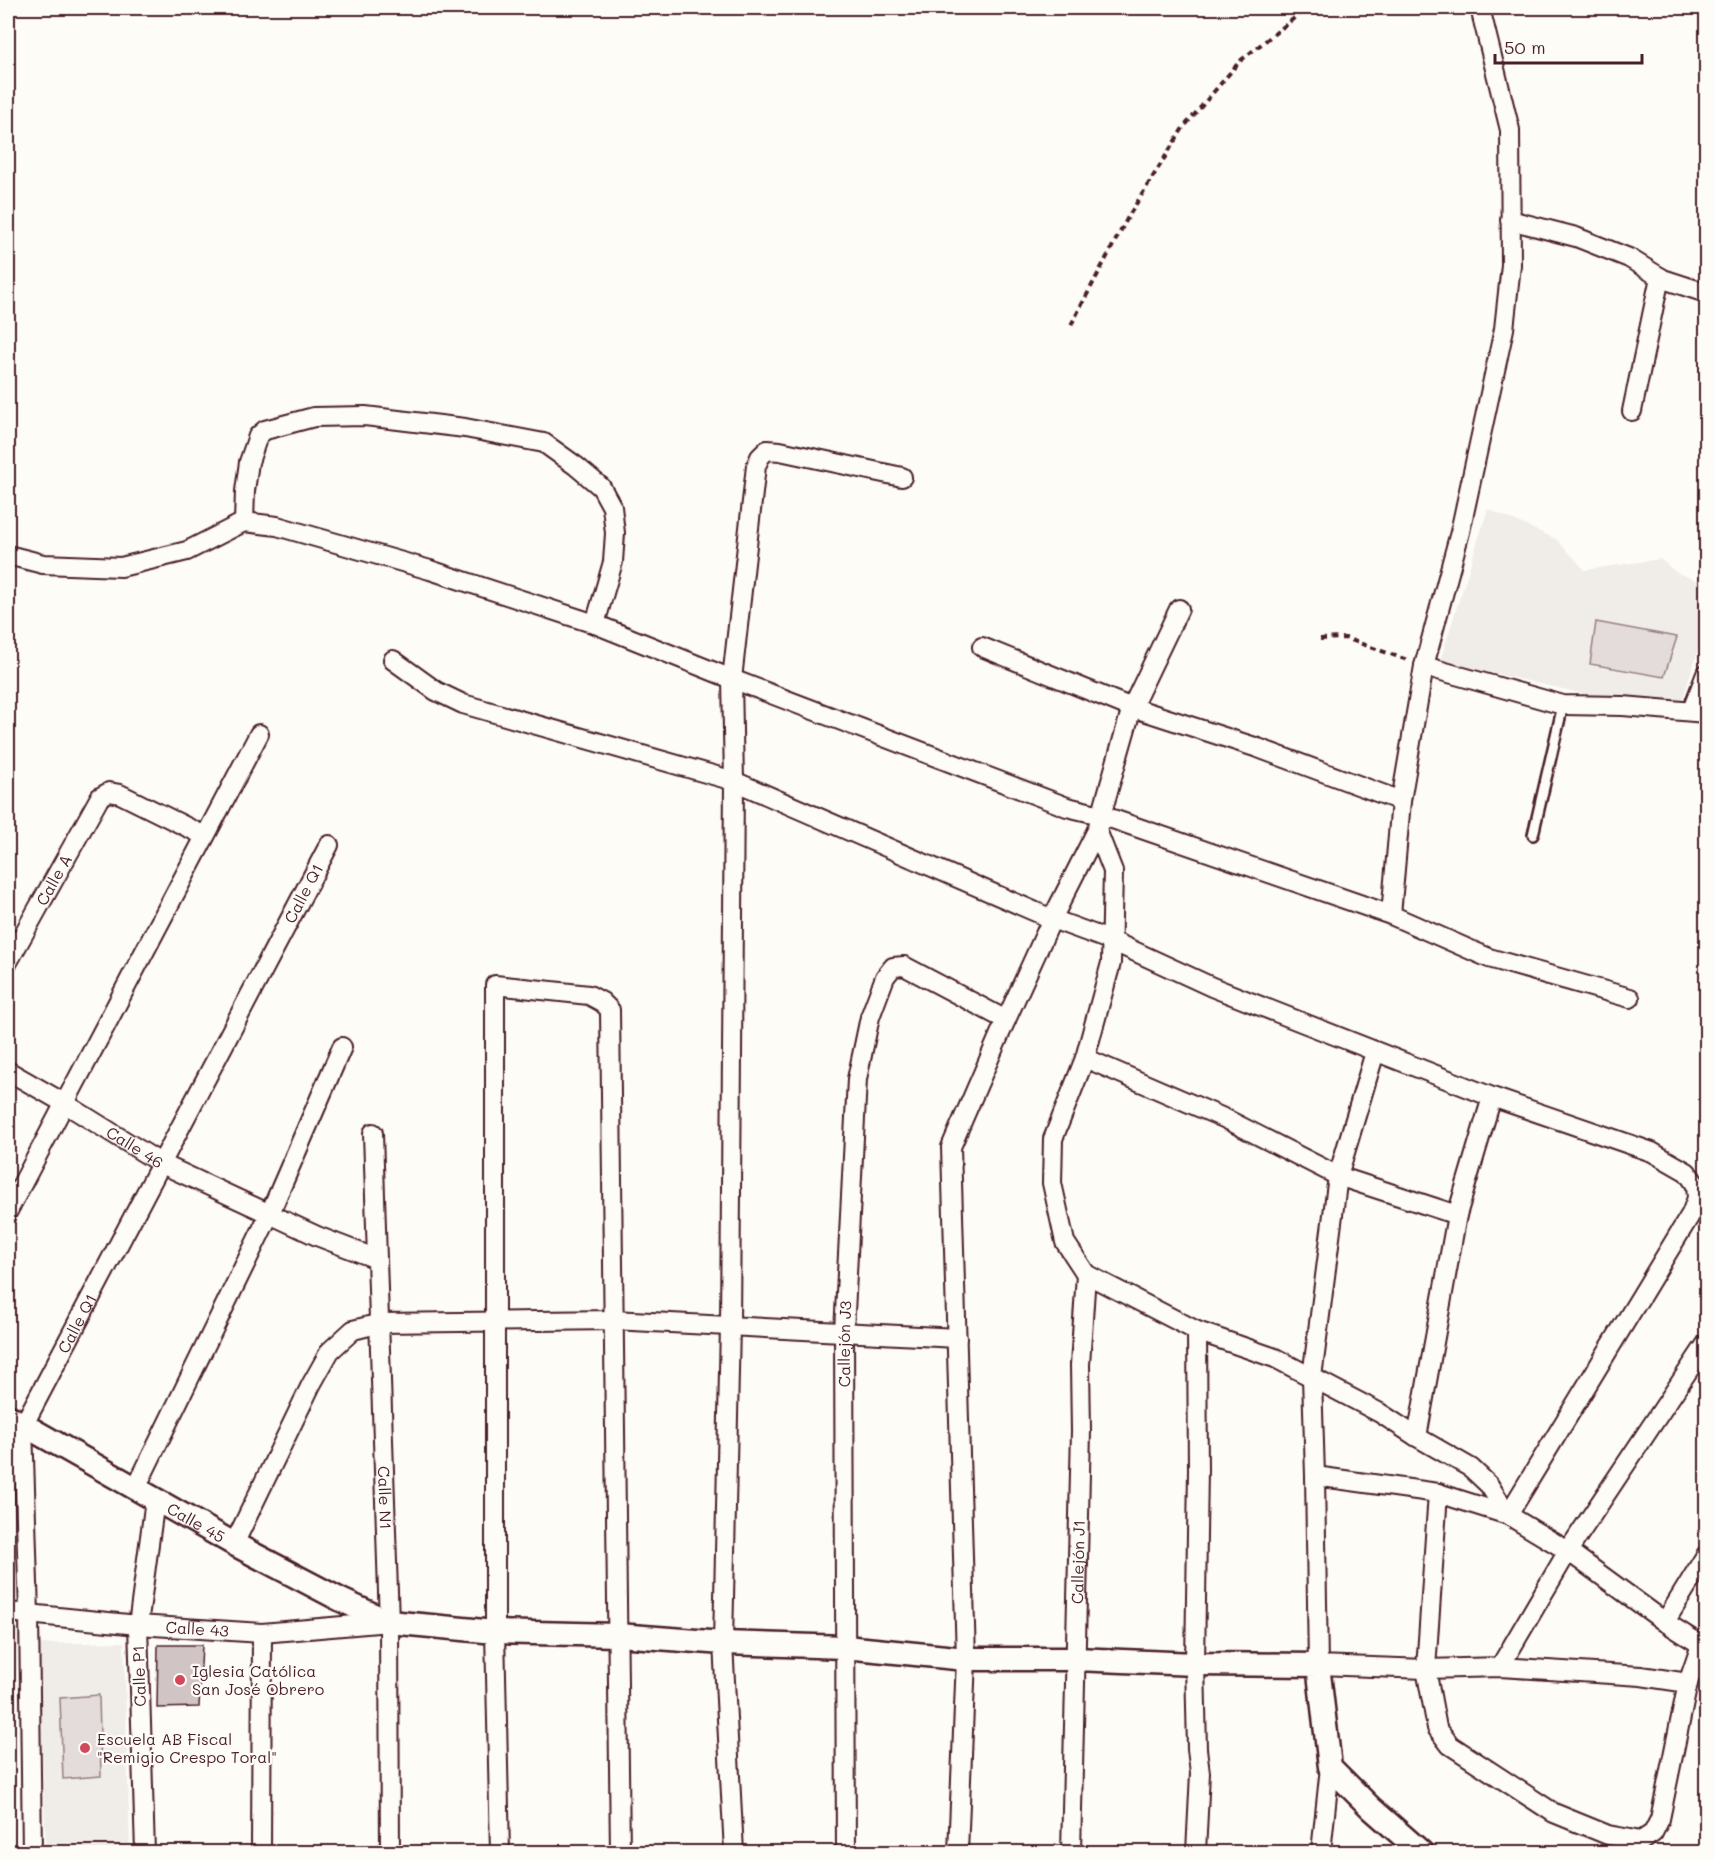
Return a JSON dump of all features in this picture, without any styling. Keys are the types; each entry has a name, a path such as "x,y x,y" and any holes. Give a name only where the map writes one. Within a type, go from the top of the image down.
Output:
{"street":[{"path":"1392,915 1401,801 1425,666 1460,532 1504,329 1511,266 1510,130 1480,8"},
{"path":"1510,220 1576,237 1629,258 1660,277 1707,293"},
{"path":"1632,411 1660,277"},
{"path":"244,522 249,462 258,436 265,430 314,417 365,416 410,421 465,428 544,443 601,487 612,507 615,532 613,562 596,624"},
{"path":"734,1852 723,1643 730,1326 734,781 732,679 756,466 760,457 767,450 903,477"},
{"path":"8,555 43,564 122,567 187,551 244,522 277,526 430,570 596,624 732,679 1067,807 1099,823 1392,915 1489,958 1630,998"},
{"path":"958,1852 966,1659 951,1147 1006,1020 1099,823 1132,707 1179,609"},
{"path":"982,647 1132,707 1258,748 1401,801"},
{"path":"393,660 436,691 463,704 734,781 1052,920 1112,941 1212,987 1492,1097 1652,1152 1687,1172 1696,1185 1697,1198 1691,1214 1508,1515"},
{"path":"1425,666 1563,705 1699,711 1707,675"},
{"path":"8,1211 258,734"},
{"name":"Calle A","path":"8,962 100,797 109,792 120,794 205,836"},
{"path":"1099,823 1113,871 1112,963 1085,1058 1053,1139 1052,1183 1065,1242 1086,1274 1197,1331 1275,1358 1380,1413 1471,1468 1489,1485 1508,1515"},
{"name":"Calle Q1","path":"32,1852 29,1614 15,1421 162,1164 330,845"},
{"name":"Callejón J3","path":"846,1852 844,1332 857,1079 870,1017 885,977 893,967 904,966 1006,1020"},
{"path":"500,1852 495,1632 495,985 589,995 602,1002 610,1010 620,1852"},
{"name":"Calle P1","path":"145,1852 138,1625 145,1495 342,1047"},
{"path":"1321,1852 1330,1767 1318,1665 1312,1377 1338,1176 1376,1052"},
{"path":"1085,1058 1226,1119 1338,1176 1457,1215"},
{"name":"Calle 46","path":"8,1071 162,1164 270,1213"},
{"path":"1417,1437 1457,1215 1492,1097"},
{"name":"Calle N1","path":"373,1133 389,1622 390,1852"},
{"path":"270,1213 317,1236 377,1259"},
{"name":"Callejón J1","path":"1071,1852 1081,1431 1080,1365 1086,1274"},
{"path":"234,1544 330,1351 353,1330 381,1323 613,1320 957,1338"},
{"path":"1196,1852 1200,1773 1195,1664 1198,1470 1197,1331"},
{"path":"1500,1667 1568,1551 1707,1344"},
{"name":"Calle 45","path":"15,1421 234,1544 341,1600 389,1622 495,1632 618,1635 723,1643 845,1647 966,1659 1075,1659 1195,1664 1318,1665"},
{"path":"1315,1476 1438,1493 1508,1515 1568,1551 1665,1622 1704,1647 1688,1683 1660,1819 1653,1833 1641,1841 1608,1835 1554,1813 1450,1745 1437,1728 1426,1669 1438,1493"},
{"path":"1665,1622 1707,1555"},
{"name":"Calle 43","path":"8,1612 262,1634 389,1622"},
{"path":"261,1852 262,1634"},
{"path":"1318,1665 1426,1669 1500,1667 1641,1676 1688,1683"},
{"path":"1330,1767 1371,1808 1421,1852"}],"lane":[{"path":"1533,835 1563,705"}],"path":[{"path":"1071,325 1128,217 1183,128 1240,61 1307,8"},
{"path":"1320,639 1344,638 1425,666"}],"shaded area":[{"path":"1488,509 1556,539 1585,570 1660,559 1677,573 1706,584 1706,626 1682,701 1589,695 1440,661"},
{"path":"1596,622 1677,637 1664,677 1590,664"},
{"name":"Escuela AB Fiscal \"Remigio Crespo Toral\"","path":"124,1642 130,1852 46,1852 38,1644"},
{"path":"99,1695 101,1776 63,1779 60,1698"}],"building":[{"name":"Iglesia Católica San José Obrero","path":"158,1645 202,1645 199,1707 157,1708"}],"place":[{"name":"Iglesia Católica San José Obrero","path":"180,1680"},
{"name":"Escuela AB Fiscal \"Remigio Crespo Toral\"","path":"85,1748"}]}
